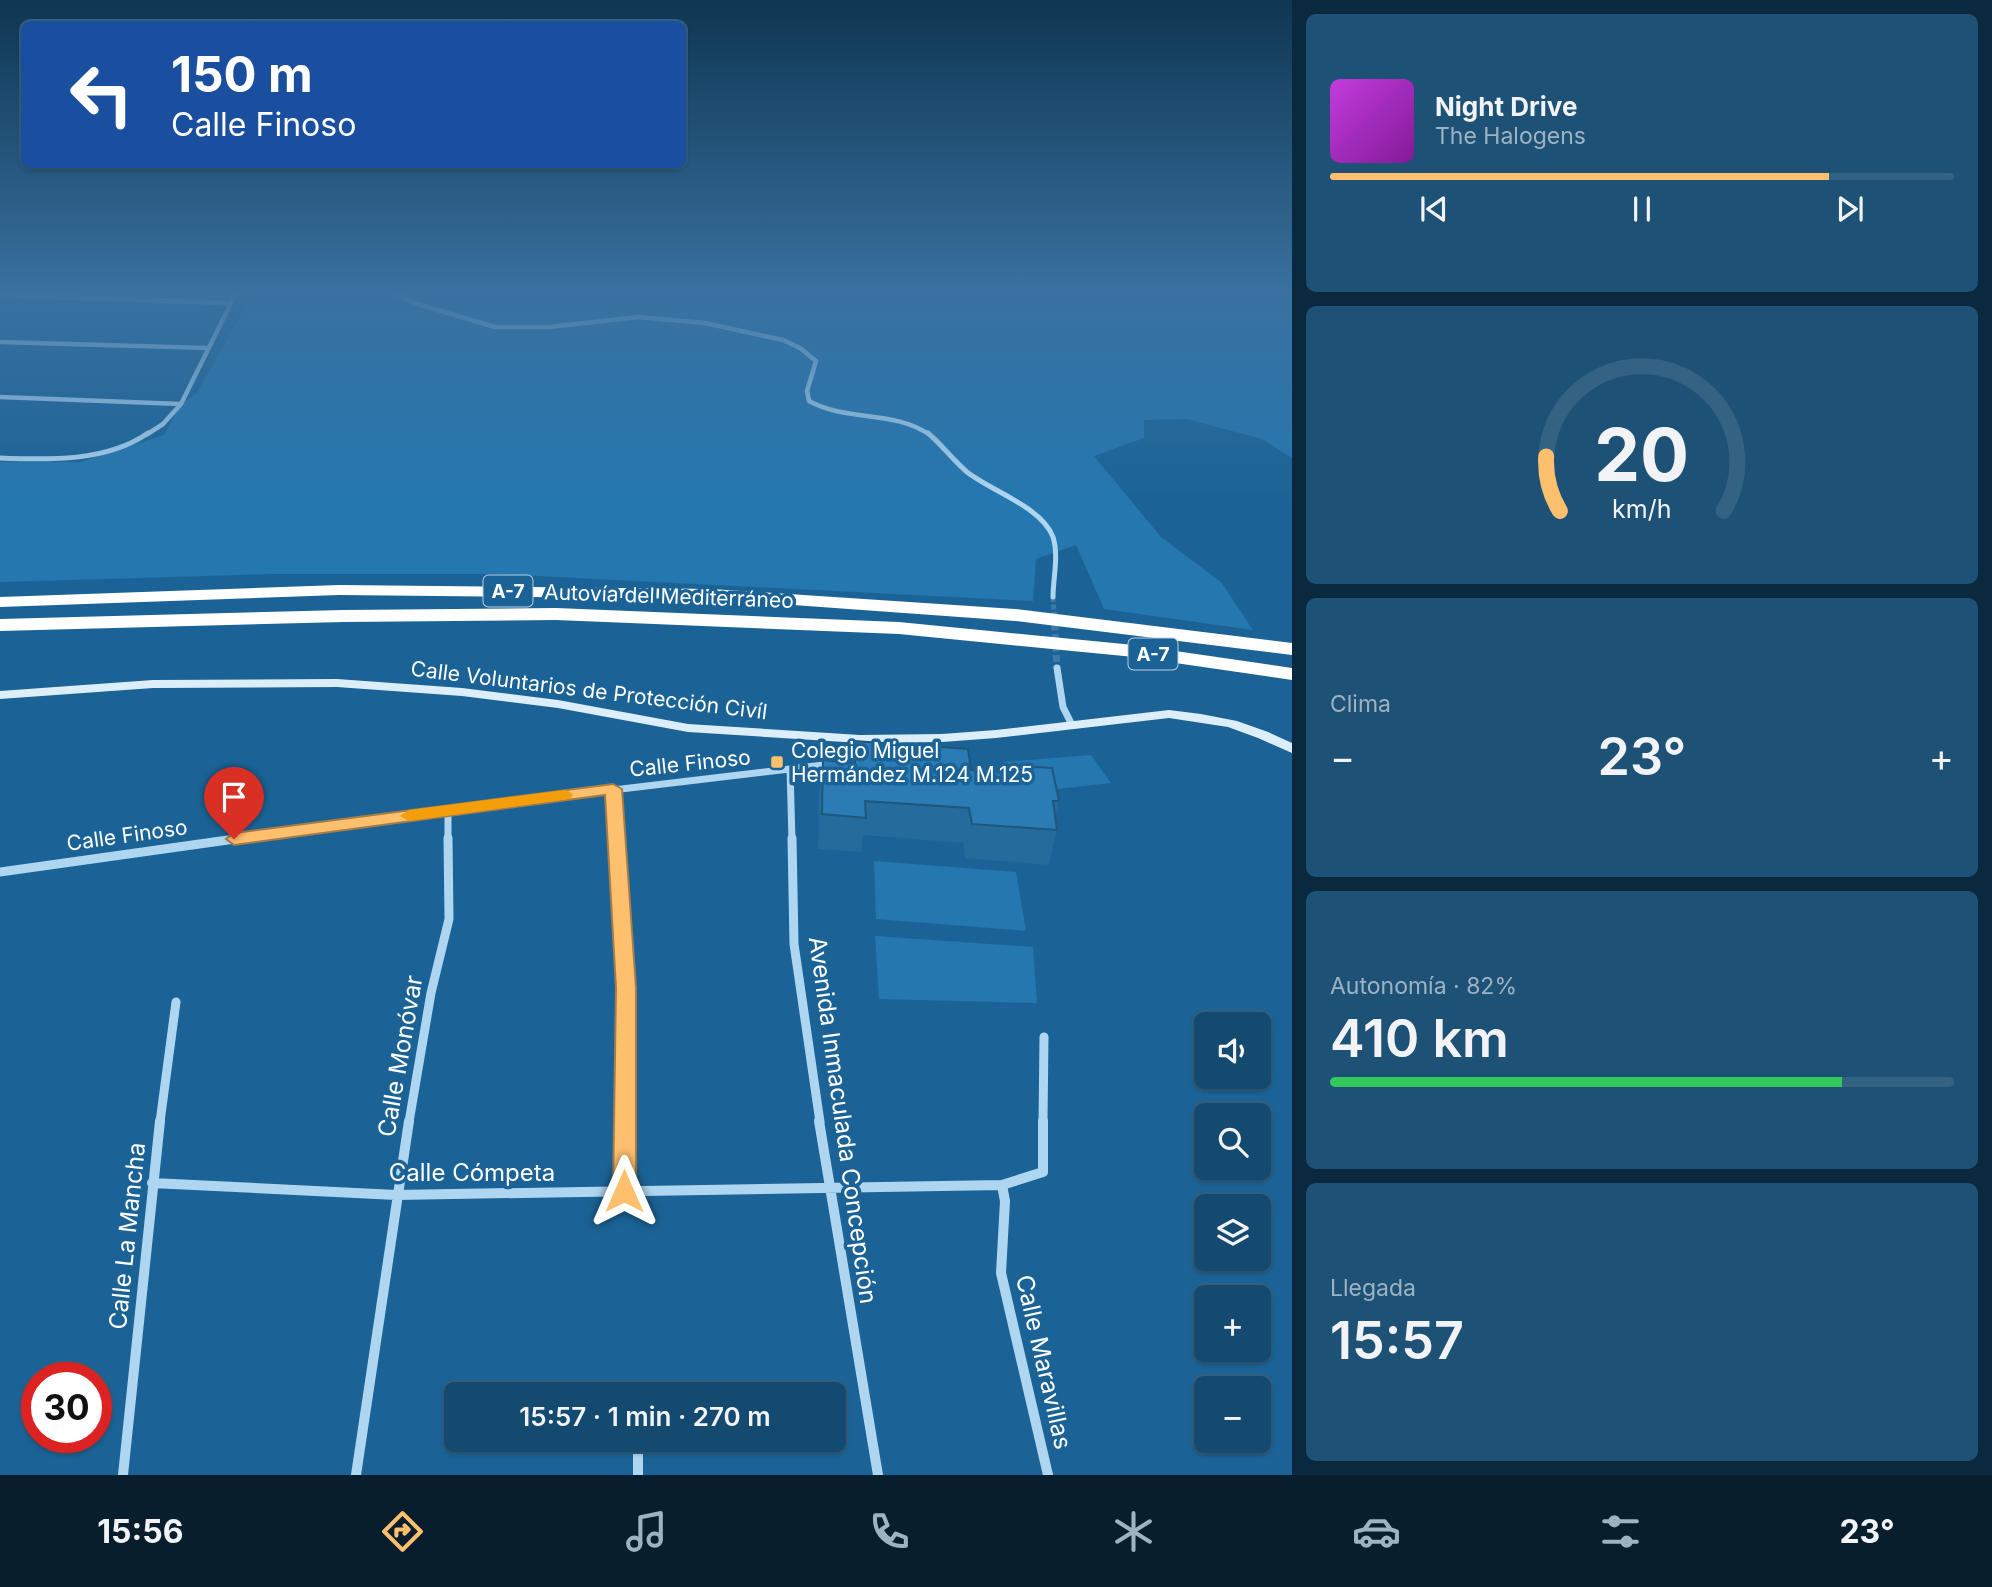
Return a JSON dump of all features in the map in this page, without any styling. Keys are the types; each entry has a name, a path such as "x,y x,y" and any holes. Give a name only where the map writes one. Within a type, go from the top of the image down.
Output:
{"highway":[{"path":"0,589 154,585 339,590"},
{"name":"Autovía del Mediterráneo","path":"0,602 339,590 711,594 887,604 1090,623 1292,649"},
{"name":"Autovía del Mediterráneo","path":"0,625 344,616 556,614 899,628 1120,650 1292,674"}],"street":[{"path":"0,458 35,460 116,449 150,433 181,404 202,360"},
{"path":"816,360 807,391 809,401 817,407 841,413 893,419 916,426 934,437 974,478 1045,525 1054,542 1052,597"},
{"path":"0,397 181,404"},
{"path":"1057,668 1063,707 1072,725"},
{"name":"Calle Voluntarios de Protección Civíl","path":"0,695 153,684 337,683 461,692 558,704 688,728 860,739 942,738 1143,715 1194,715 1263,734 1292,749"},
{"name":"Calle Finoso","path":"0,869 613,789 807,765 848,763"},
{"name":"Avenida Inmaculada Concepción","path":"790,769 794,944 829,1187 878,1475"},
{"path":"613,789 626,988 624,1191"},
{"name":"Calle Monóvar","path":"356,1475 396,1195 431,993 449,919 448,810"},
{"name":"Calle La Mancha","path":"123,1475 152,1183 176,1002"},
{"path":"1002,1185 1043,1172 1044,1037"},
{"name":"Calle Cómpeta","path":"152,1183 396,1195 1002,1185"},
{"name":"Calle Maravillas","path":"1002,1185 1005,1201 1001,1273 1048,1475"},
{"path":"638,1452 638,1475"}],"shaded area":[{"path":"216,360 1292,360 1292,458 1262,439 1186,419 1144,420 1144,438 1094,456 1161,537 1221,582 1253,630 1104,609 1076,545 1036,559 1033,601 499,574 273,574 0,582 0,462 80,462 164,435 181,404 197,393"},
{"path":"1091,755 1111,783 1021,793 1002,762"},
{"path":"874,861 1016,872 1026,931 876,919"},
{"path":"875,936 1033,947 1037,1003 879,999"}],"building":[{"path":"854,741 968,749 971,770 1005,772 1014,766 1052,768 1059,801 1053,801 1057,830 972,824 969,808 865,801 866,818 822,814 823,760 855,763"}],"tunnel":[{"path":"1053,597 1054,615"},
{"path":"1054,613 1057,668"}],"slow traffic":[{"path":"409,816 565,795"}],"place":[{"name":"Colegio Miguel Hermández M.124 M.125","path":"777,762"}],"route":[{"path":"234,839 613,789 626,988 624,1191"}]}
